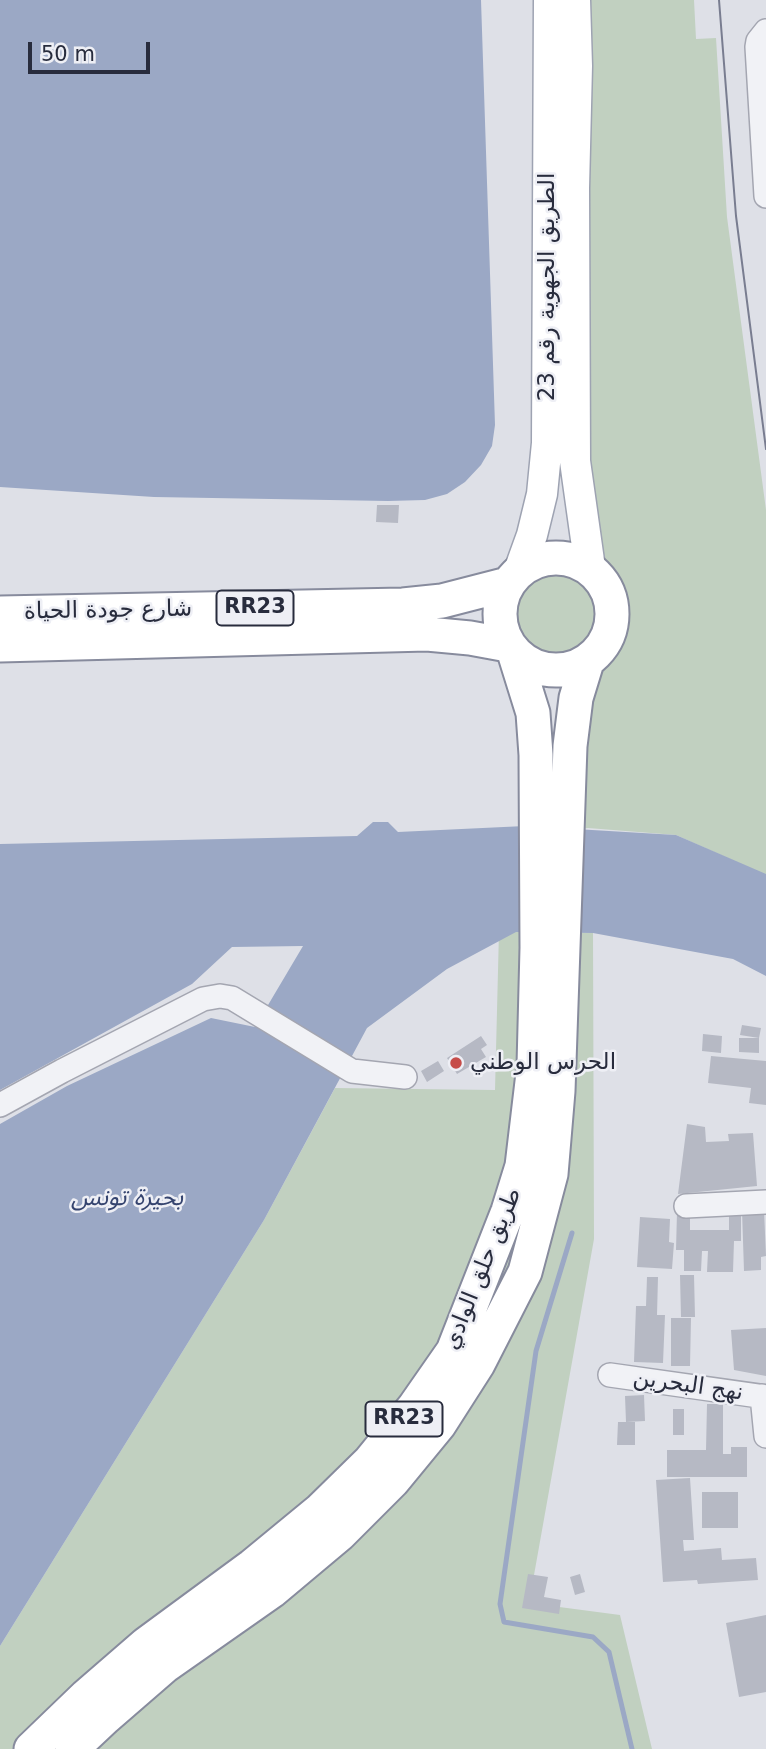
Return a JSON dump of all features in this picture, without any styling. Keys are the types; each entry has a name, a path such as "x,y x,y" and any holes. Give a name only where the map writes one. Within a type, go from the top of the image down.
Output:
{"highway":[{"name":"RR23","path":"514,578 536,561 555,557 573,560 590,568"},
{"name":"الطريق الجهوية رقم 23","path":"587,662 610,634 613,616 611,598 603,581 590,568"},
{"name":"شارع جودة الحياة","path":"0,612 403,605 453,598 514,578"},
{"name":"الطريق الجهوية رقم 23","path":"511,648 502,630 499,615 501,599 514,578"},
{"name":"شارع جودة الحياة","path":"0,645 427,635 470,638 511,648"},
{"name":"RR23","path":"511,648 530,664 549,670 569,669 587,662"},
{"name":"طريق حلق الوادي","path":"511,648 533,713 536,755 552,806"},
{"name":"طريق حلق الوادي","path":"72,1749 165,1666 272,1591 340,1534 393,1481 439,1425 478,1364 525,1272 551,1174 558,1091 550,948 552,806 587,662"},
{"name":"طريق حلق الوادي","path":"31,1749 146,1644 252,1566 320,1510 370,1461 414,1407 453,1350 508,1211 522,1166 550,948"}],"main road":[{"name":"الطريق الجهوية رقم 23","path":"514,578 533,535 542,494 547,443 549,0"},
{"name":"الطريق الجهوية رقم 23","path":"575,0 575,461 590,568"}],"street":[{"path":"761,39 766,196"},
{"path":"0,1105 203,999 220,996 232,999 348,1069 405,1077"},
{"path":"686,1206 766,1202"},
{"name":"نهج البحرين","path":"610,1375 764,1397"},
{"path":"764,1397 766,1436"}],"green space":[{"path":"586,0 694,0 696,39 716,38 727,217 766,510 766,875 676,835 588,828 573,830 595,667 608,655 620,632 622,609 618,582 611,566 596,550 580,490"},
{"path":"555,569 579,576 591,588 598,612 591,636 579,648 555,655 531,648 519,636 512,612 519,588 531,576"},
{"path":"499,931 593,933 594,1239 529,1603 620,1615 652,1749 0,1749 0,1646 264,1220 335,1088 495,1090"}],"water":[{"path":"0,0 481,0 495,425 492,446 481,465 465,482 447,494 425,500 388,501 154,497 0,487"},
{"name":"بحيرة تونس","path":"373,822 388,822 398,832 525,826 676,835 766,874 766,976 733,959 593,933 516,932 447,969 367,1028 264,1220 0,1646 0,1124 67,1086 211,1018 255,1027 303,946 232,947 192,984 0,1090 0,844 357,836"}],"building":[{"path":"377,505 399,505 398,523 376,522"},
{"path":"742,1025 761,1028 759,1038 740,1035"},
{"path":"703,1034 722,1036 721,1053 702,1051"},
{"path":"481,1036 487,1045 481,1049 486,1057 457,1074 447,1058"},
{"path":"739,1038 759,1038 759,1053 739,1052"},
{"path":"711,1056 766,1061 766,1105 749,1103 751,1088 708,1083"},
{"path":"438,1061 444,1071 427,1082 421,1071"},
{"path":"687,1124 705,1127 706,1142 729,1141 728,1134 753,1133 757,1186 678,1194"},
{"path":"742,1210 764,1210 766,1256 761,1257 761,1270 744,1271"},
{"path":"677,1212 690,1213 690,1230 729,1230 729,1215 741,1215 741,1241 734,1241 733,1272 707,1272 708,1251 702,1251 701,1271 684,1271 684,1250 676,1250"},
{"path":"640,1217 670,1219 669,1242 674,1243 672,1269 637,1267"},
{"path":"680,1275 694,1275 695,1317 681,1317"},
{"path":"647,1277 658,1277 657,1315 665,1315 663,1363 634,1362 636,1306 646,1306"},
{"path":"671,1318 691,1318 690,1366 671,1366"},
{"path":"766,1328 766,1376 734,1370 731,1330"},
{"path":"644,1395 645,1421 626,1422 625,1396"},
{"path":"707,1404 723,1404 723,1454 731,1454 731,1447 747,1447 747,1477 667,1477 667,1450 706,1450"},
{"path":"673,1409 684,1409 684,1435 673,1435"},
{"path":"618,1422 635,1422 635,1445 617,1445"},
{"path":"690,1478 694,1540 683,1540 684,1551 721,1548 722,1560 756,1558 758,1580 698,1584 697,1580 663,1582 656,1480"},
{"path":"702,1492 738,1492 738,1528 702,1528"},
{"path":"528,1574 548,1577 544,1597 561,1600 559,1614 522,1608"},
{"path":"580,1574 585,1592 575,1595 570,1577"},
{"path":"766,1615 766,1692 739,1697 726,1623"}],"waterway":[{"path":"572,1233 536,1351 500,1604 504,1622 593,1637 609,1652 632,1749"}],"tram line":[{"path":"719,0 736,216 766,449"}],"place":[{"name":"الحرس الوطني","path":"456,1063"}]}
